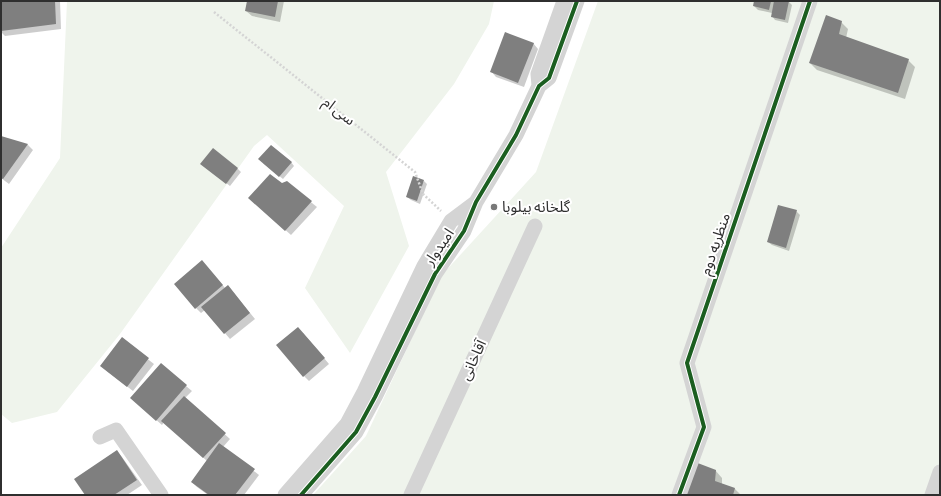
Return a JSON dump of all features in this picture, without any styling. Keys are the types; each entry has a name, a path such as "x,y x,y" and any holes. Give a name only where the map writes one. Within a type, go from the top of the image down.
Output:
{"street":[{"name":"امیدوار","path":"539,86 538,74 564,1"},
{"name":"امیدوار","path":"290,494 352,428 435,274 464,231 476,202 516,135 539,86 549,78 577,1"},
{"name":"منظریه دوم","path":"679,495 704,427 687,363 810,1"},
{"name":"امیدوار","path":"370,395 424,266 451,220 476,202"},
{"name":"آقاخانی","path":"412,495 534,226"},
{"path":"100,437 116,430 161,495"}],"shaded area":[{"path":"67,1 494,1 489,24 454,84 386,172 409,246 350,353 305,288 344,206 267,135 254,146 120,334 57,412 12,423 1,414 1,248 60,158"},
{"path":"598,1 940,1 940,495 313,495 366,436 441,276 536,172"}],"building":[{"path":"1,1 55,1 56,24 1,31"},
{"path":"247,1 278,1 275,17 245,11"},
{"path":"754,1 771,1 769,10 753,6"},
{"path":"774,1 789,1 785,20 771,17"},
{"path":"826,15 842,21 839,34 909,59 898,93 809,63"},
{"path":"505,32 534,43 518,83 490,72"},
{"path":"1,136 28,144 3,179 1,178"},
{"path":"271,145 292,162 279,177 258,159"},
{"path":"213,148 238,168 226,184 200,164"},
{"path":"270,174 282,183 287,181 312,201 285,231 248,198"},
{"path":"413,176 424,180 417,201 406,197"},
{"path":"778,205 797,210 786,248 767,242"},
{"path":"202,260 223,285 195,309 174,284"},
{"path":"228,285 250,313 224,334 201,307"},
{"path":"298,327 325,358 303,377 276,345"},
{"path":"122,337 149,358 127,387 100,366"},
{"path":"161,363 187,385 156,421 130,398"},
{"path":"184,396 226,433 203,458 161,421"},
{"path":"219,443 255,469 235,495 209,495 191,482"},
{"path":"117,450 137,480 114,495 85,495 74,479"},
{"path":"695,462 716,470 715,481 735,488 733,495 684,495"}],"cycle path":[{"path":"301,495 356,432 375,397 435,274 464,231 476,202 516,135 539,86 549,78 577,1"},
{"path":"679,495 704,427 687,363 810,1"}],"place":[{"name":"گلخانه بیلوبا","path":"494,207"}]}
